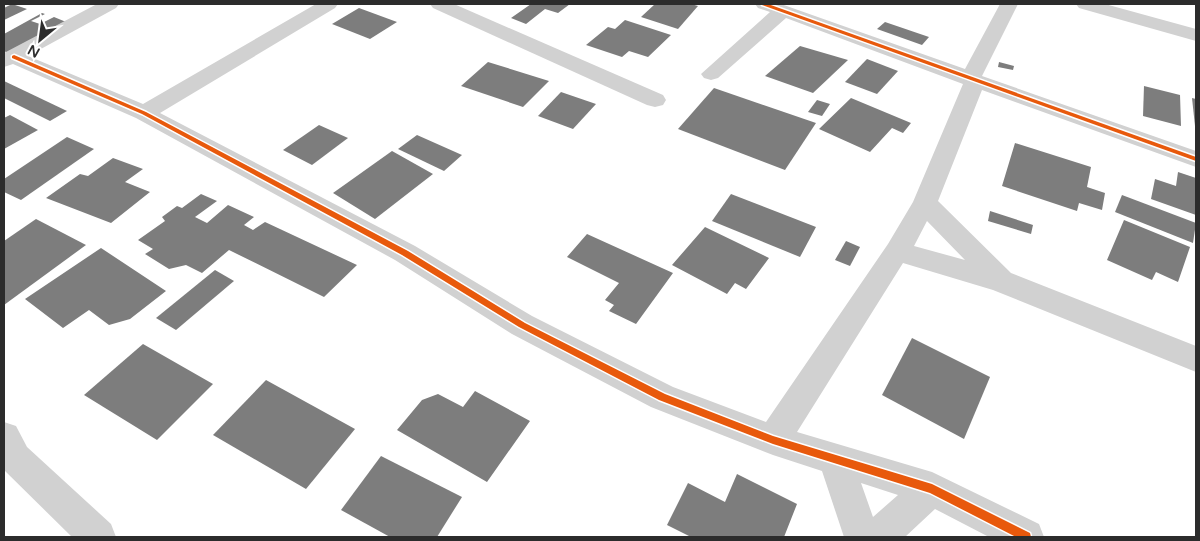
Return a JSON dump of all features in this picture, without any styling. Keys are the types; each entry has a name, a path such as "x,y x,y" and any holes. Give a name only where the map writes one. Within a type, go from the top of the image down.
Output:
{"street":[{"path":"9,59 110,4"},
{"path":"144,113 329,4"},
{"path":"439,4 655,100"},
{"path":"772,440 897,251 925,203 972,80 1009,4"},
{"path":"1086,4 1196,35"},
{"path":"711,74 774,7 920,59 972,80 1196,159"},
{"path":"9,59 144,113 405,253 531,330 662,397 772,440 932,489 1026,537"},
{"path":"925,203 1002,281"},
{"path":"897,251 1002,281 1196,359"},
{"path":"4,437 15,458 98,537"},
{"path":"835,459 862,537"},
{"path":"878,537 932,489"}],"building":[{"path":"12,4 27,9 4,20 4,8"},
{"path":"531,4 570,4 558,13 545,9 526,24 511,18"},
{"path":"655,4 691,4 698,6 678,29 641,17"},
{"path":"359,8 397,22 370,39 332,24"},
{"path":"42,13 45,14 31,21 40,24 54,17 71,24 14,56 4,51 4,34"},
{"path":"625,20 671,35 648,57 629,51 622,57 586,45 608,27 615,29"},
{"path":"885,22 929,37 922,45 877,29"},
{"path":"800,46 848,60 813,93 765,76"},
{"path":"867,59 898,71 877,94 845,82"},
{"path":"488,62 549,81 523,107 461,86"},
{"path":"999,62 1014,66 1013,70 998,67"},
{"path":"4,81 67,111 50,121 4,98"},
{"path":"1144,86 1180,95 1181,126 1143,116"},
{"path":"714,88 816,123 785,170 678,129"},
{"path":"561,92 596,104 573,129 538,116"},
{"path":"851,98 911,123 903,133 892,128 870,152 819,129"},
{"path":"1192,98 1196,99 1196,126 1195,126"},
{"path":"817,100 830,104 822,116 808,112"},
{"path":"10,115 38,130 4,149 4,118"},
{"path":"319,125 348,138 312,165 283,150"},
{"path":"417,135 462,155 444,171 398,149"},
{"path":"67,137 94,149 21,200 4,192 4,179"},
{"path":"1015,143 1091,167 1087,187 1105,193 1102,210 1079,203 1077,211 1002,186"},
{"path":"392,151 433,174 375,219 333,193"},
{"path":"113,158 143,169 125,182 150,192 111,223 46,198 80,174 88,176"},
{"path":"1178,172 1196,178 1196,215 1151,199 1155,179 1176,186"},
{"path":"201,194 217,201 195,217 207,223 228,205 254,217 244,225 253,230 265,222 357,265 324,297 229,250 202,273 186,265 169,269 145,254 153,249 138,240 165,221 162,217 177,206 182,208"},
{"path":"731,194 816,227 800,257 712,221"},
{"path":"1122,195 1196,223 1193,243 1115,212"},
{"path":"990,211 1033,225 1031,234 988,221"},
{"path":"36,219 86,245 4,305 4,241"},
{"path":"1124,220 1190,247 1178,282 1156,272 1152,280 1107,260"},
{"path":"705,227 769,258 746,289 735,283 727,294 672,265"},
{"path":"587,234 673,273 636,324 609,311 614,305 605,300 619,283 567,257"},
{"path":"846,241 860,247 850,266 835,260"},
{"path":"101,248 166,291 130,319 109,325 89,310 63,328 25,299"},
{"path":"215,270 234,281 176,330 156,318"},
{"path":"912,338 990,377 964,439 882,395"},
{"path":"143,344 213,384 157,440 84,395"},
{"path":"266,380 355,429 306,489 213,435"},
{"path":"475,391 530,421 487,482 397,430 422,400 438,394 463,407"},
{"path":"381,456 462,497 437,537 390,537 341,510"},
{"path":"737,474 797,504 784,537 691,537 667,525 688,483 725,502"}],"cycle path":[{"path":"764,4 1196,159"},
{"path":"14,57 144,113 405,253 522,325 662,397 773,440 932,489 1026,537"}]}
